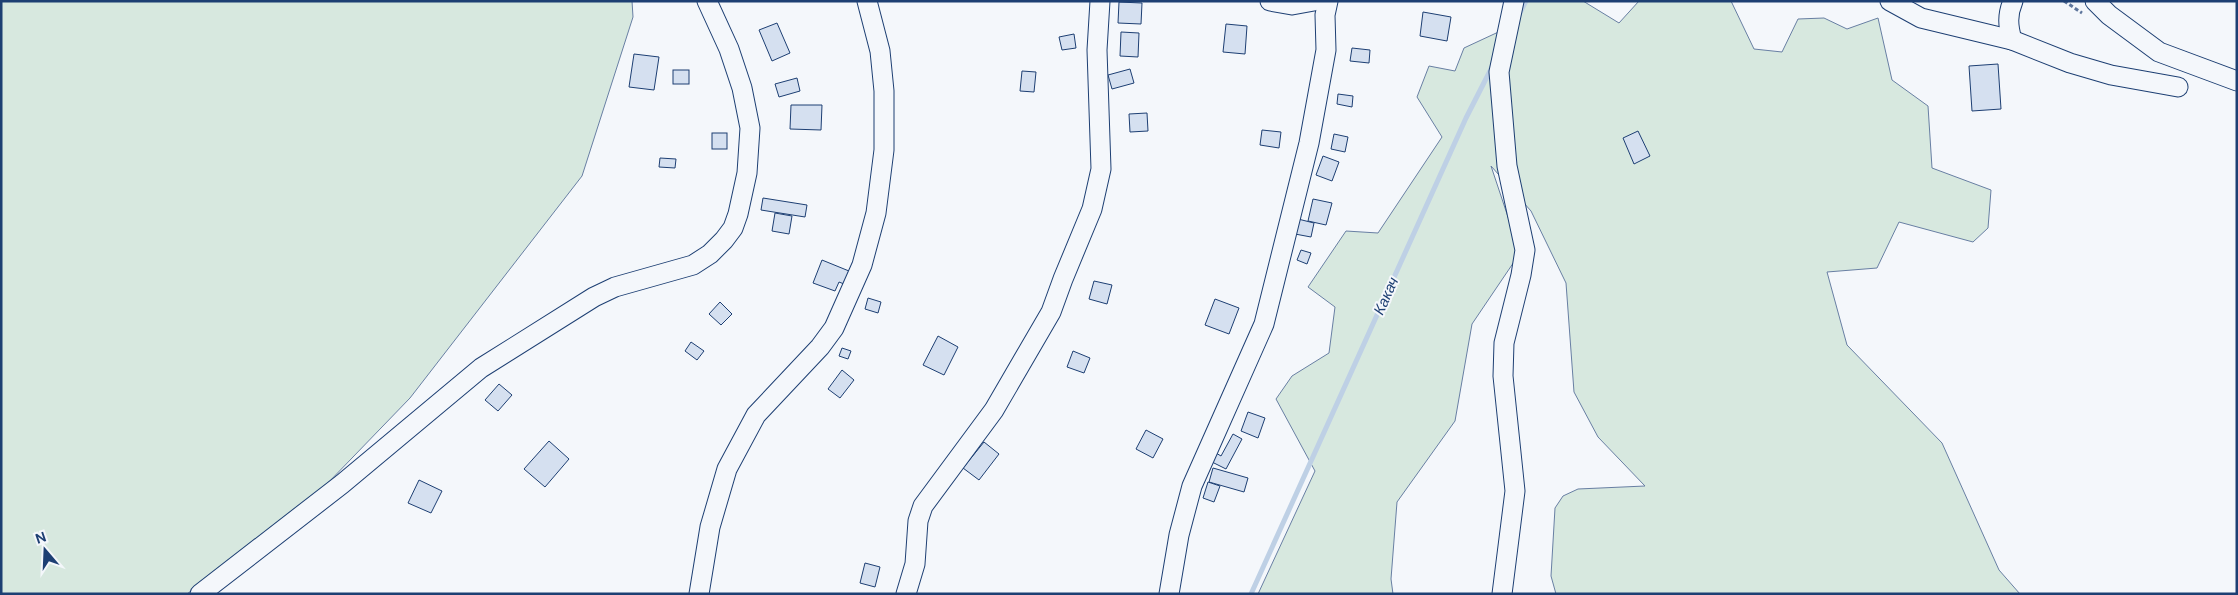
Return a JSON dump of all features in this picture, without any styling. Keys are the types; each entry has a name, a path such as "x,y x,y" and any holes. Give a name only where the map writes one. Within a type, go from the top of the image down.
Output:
{"street":[{"path":"200,594 342,484 481,368 594,297 615,287 693,265 710,254 724,240 733,228 738,214 747,173 750,128 742,88 729,48 707,1"},
{"path":"699,594 710,527 727,469 756,415 820,347 834,328 862,265 876,213 884,150 884,83 880,51 867,1"},
{"path":"906,594 915,564 918,521 923,506 994,410 1051,312 1092,210 1101,169 1098,50 1100,1"},
{"path":"1270,1 1292,6 1314,1"},
{"path":"1169,594 1179,535 1192,486 1264,324 1309,143 1326,50 1325,15 1328,1"},
{"path":"1502,594 1514,491 1503,376 1504,343 1522,275 1525,250 1507,166 1499,72 1514,1"},
{"path":"1890,1 1921,18 2012,40 2070,63 2102,72 2178,87"},
{"path":"2012,40 2008,27 2008,12 2013,1"},
{"path":"2095,1 2109,15 2159,52 2237,80"}],"shaded area":[{"path":"1,1 632,1 633,17 582,176 410,398 324,487 187,594 1,594"},
{"path":"1505,1 1583,1 1619,23 1639,1 1731,1 1754,49 1782,52 1798,19 1824,18 1847,29 1878,18 1892,80 1928,106 1932,168 1991,190 1988,228 1973,242 1899,222 1877,268 1827,272 1847,345 1942,443 1999,570 2020,594 1556,594 1551,576 1555,508 1563,496 1578,489 1645,486 1598,437 1574,392 1566,283 1531,211 1491,166 1520,253 1472,324 1455,421 1397,502 1391,579 1393,594 1258,594 1315,471 1276,399 1292,376 1329,353 1335,307 1308,287 1346,231 1378,233 1442,137 1417,97 1429,66 1455,71 1464,48 1507,28"}],"building":[{"path":"1119,2 1142,3 1141,24 1118,23"},
{"path":"1423,12 1451,17 1447,41 1420,36"},
{"path":"777,23 790,53 772,61 759,30"},
{"path":"1226,24 1247,26 1245,54 1223,52"},
{"path":"1121,32 1139,33 1138,57 1120,56"},
{"path":"1074,34 1076,48 1062,50 1059,37"},
{"path":"1352,48 1370,50 1369,63 1350,61"},
{"path":"634,54 659,57 654,90 629,87"},
{"path":"1998,64 2001,109 1972,111 1969,66"},
{"path":"1130,69 1134,83 1112,89 1108,75"},
{"path":"673,70 689,70 689,84 673,84"},
{"path":"1022,71 1036,72 1034,92 1020,91"},
{"path":"797,78 800,91 779,97 775,84"},
{"path":"1338,94 1353,96 1352,107 1337,104"},
{"path":"791,105 822,105 821,130 790,129"},
{"path":"1147,113 1148,131 1130,132 1129,114"},
{"path":"1262,130 1281,132 1279,148 1260,145"},
{"path":"1638,131 1650,156 1634,164 1623,138"},
{"path":"712,133 727,133 727,149 712,149"},
{"path":"1334,134 1348,137 1345,152 1331,149"},
{"path":"1323,156 1339,162 1332,181 1316,175"},
{"path":"660,158 676,159 675,168 659,167"},
{"path":"763,198 807,205 805,217 761,210"},
{"path":"1313,199 1332,203 1326,225 1308,221"},
{"path":"775,213 792,216 789,234 772,231"},
{"path":"1298,219 1314,223 1311,237 1295,234"},
{"path":"1301,250 1311,253 1307,264 1297,260"},
{"path":"822,260 849,271 844,284 839,282 835,291 813,283"},
{"path":"1094,281 1112,285 1107,304 1089,299"},
{"path":"868,298 881,302 878,313 865,309"},
{"path":"1215,299 1239,308 1229,334 1205,325"},
{"path":"720,302 732,314 721,325 709,314"},
{"path":"938,336 958,347 944,375 923,365"},
{"path":"691,342 704,351 697,360 685,351"},
{"path":"842,348 851,351 848,359 839,356"},
{"path":"1073,351 1090,358 1084,373 1067,367"},
{"path":"842,370 854,380 840,398 828,389"},
{"path":"499,384 512,395 498,411 485,400"},
{"path":"1248,412 1265,418 1258,438 1241,431"},
{"path":"1146,430 1163,439 1153,458 1136,449"},
{"path":"1233,434 1242,439 1226,469 1212,462 1216,453 1221,456"},
{"path":"549,441 569,459 545,487 524,469"},
{"path":"984,442 999,454 979,480 963,468"},
{"path":"1213,468 1248,478 1244,492 1209,482"},
{"path":"419,480 442,491 431,513 408,503"},
{"path":"1208,482 1220,486 1214,502 1203,498"},
{"path":"865,563 880,567 875,587 860,583"}],"waterway":[{"name":"Какач","path":"1519,15 1526,1"},
{"name":"Какач","path":"1251,594 1466,118 1492,67"}]}
